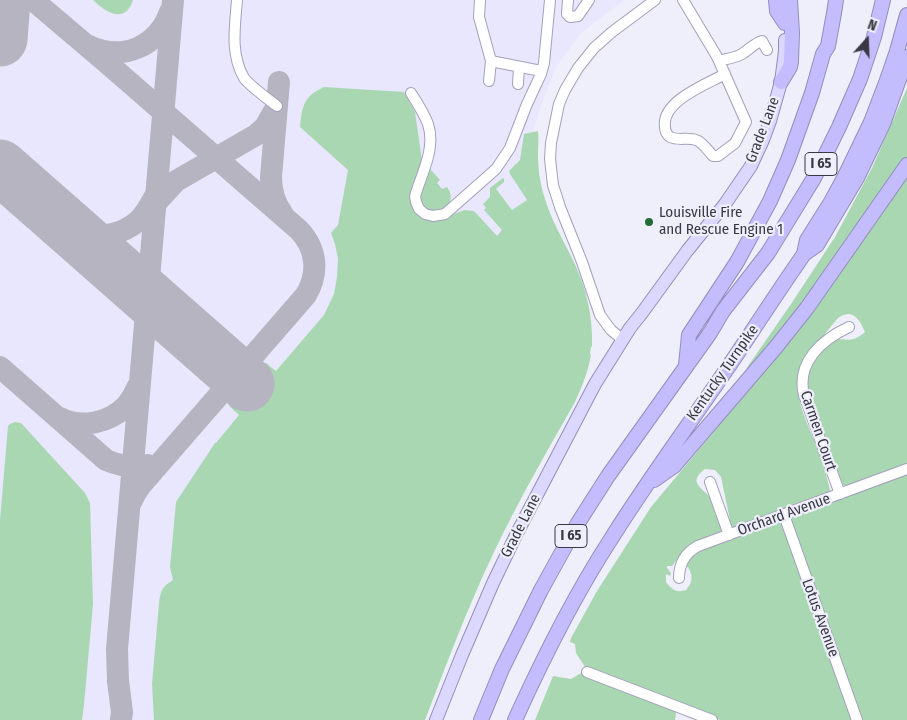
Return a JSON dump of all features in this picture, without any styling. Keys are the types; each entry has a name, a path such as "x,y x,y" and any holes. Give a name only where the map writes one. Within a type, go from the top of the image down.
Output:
{"highway":[{"path":"776,0 777,11 785,23"},
{"path":"781,82 791,62 790,0"},
{"path":"823,54 822,44 829,0"},
{"path":"686,366 689,335 737,262 766,208 784,168 809,102 823,54 828,46 836,0"},
{"name":"I 65","path":"480,720 502,669 541,590 578,523 608,476 723,311 768,253 814,178 839,128 863,71 883,0"},
{"name":"Kentucky Turnpike","path":"515,720 557,634 611,539 804,254 807,240 842,182 871,122 888,80 907,15"},
{"path":"804,254 818,245 857,178 883,124 907,57"},
{"path":"649,483 674,466 776,347 823,286 907,164"}],"main road":[{"name":"Grade Lane","path":"436,720 493,583 595,384 622,339 686,251 725,204 751,166 770,121 781,82 785,51 783,0"}],"street":[{"path":"237,0 234,47 240,68 245,79 277,106"},
{"path":"480,0 479,17 491,61 489,81"},
{"path":"411,93 424,113 429,126 430,141 429,155 415,196 416,202 419,209 425,214 433,216 445,214 496,169 510,148 542,71 550,0"},
{"path":"568,0 567,14 570,17 578,16 589,0"},
{"path":"622,339 610,330 600,316 582,262 560,207 553,184 550,159 551,143 559,104 578,68 594,48 612,32 655,0"},
{"path":"683,0 719,61 725,74 746,122 735,143 718,156 713,156 699,141 677,139 667,134 664,123 667,114 675,103 682,97 725,74"},
{"path":"719,61 739,55 759,41 762,41 767,50"},
{"path":"491,61 542,71"},
{"path":"518,84 519,67"},
{"name":"Carmen Court","path":"840,494 804,395 802,379 805,368 814,352 839,332 849,327"},
{"name":"Orchard Avenue","path":"679,578 682,563 691,550 907,468"},
{"path":"710,482 729,535"},
{"name":"Lotus Avenue","path":"784,515 857,720"},
{"path":"587,672 712,720"}],"shaded area":[{"path":"0,0 624,0 581,33 556,67 529,145 533,458 447,654 421,720 0,720"}],"green space":[{"path":"93,0 133,0 125,12 114,14 103,9"},
{"path":"324,87 404,92 415,112 422,161 413,186 412,201 442,218 465,210 474,211 497,236 502,230 484,210 486,208 483,204 490,197 490,188 503,178 504,182 496,189 512,210 527,200 509,171 520,160 524,134 538,131 538,165 543,193 547,206 577,269 588,301 592,346 588,367 575,402 523,494 485,571 425,720 154,720 152,684 159,603 163,589 173,580 170,567 176,502 215,443 239,415 229,406 266,363 276,371 324,315 334,294 338,259 331,233 338,225 348,170 300,127 305,102 317,90"},
{"path":"907,88 907,158 805,302 750,372 746,369 835,237 872,168"},
{"path":"430,169 440,180 437,183 442,189 447,187 450,193 451,200 448,205 438,212 430,212 421,205 419,191"},
{"path":"907,177 907,465 849,486 843,485 810,402 806,378 814,358 832,339 853,339 865,332 855,316 843,315 838,318 803,362 797,377 799,400 821,456 830,490 828,494 738,527 733,527 721,477 715,470 705,469 697,478 697,482 712,500 722,528 720,533 700,540 688,547 672,566 667,566 671,573 670,576 666,574 666,582 673,589 677,591 686,590 690,584 691,576 690,570 686,567 686,562 693,553 765,526 781,522 853,720 720,720 682,707 585,667 576,653 575,644 570,642 571,638 597,591 651,507 792,338 827,292"},
{"path":"15,422 21,423 85,493 90,503 93,604 82,720 0,720 0,520 8,426"},
{"path":"907,471 907,720 860,720 788,516"},
{"path":"581,673 674,709 676,714 675,720 535,720 553,676 571,679"}],"taxiway":[{"path":"0,14 1,0"},
{"path":"33,0 299,230 310,245 313,253 313,278 306,295 141,485 131,502"},
{"path":"121,720 117,649 173,0"},
{"path":"89,46 102,51 114,52 138,48 157,34 170,12"},
{"path":"279,82 271,177 274,196 282,213"},
{"path":"153,206 176,181 256,135 265,127 277,106"},
{"path":"17,180 62,220 88,234 108,235 131,226 144,214 154,198"},
{"path":"0,367 106,460 127,466 148,465"},
{"path":"60,418 86,424 111,417 126,406 138,386"}],"runway":[{"path":"0,39 3,0"},
{"path":"0,167 247,384"}],"place":[{"name":"Louisville Fire and Rescue Engine 1","path":"649,222"}]}
